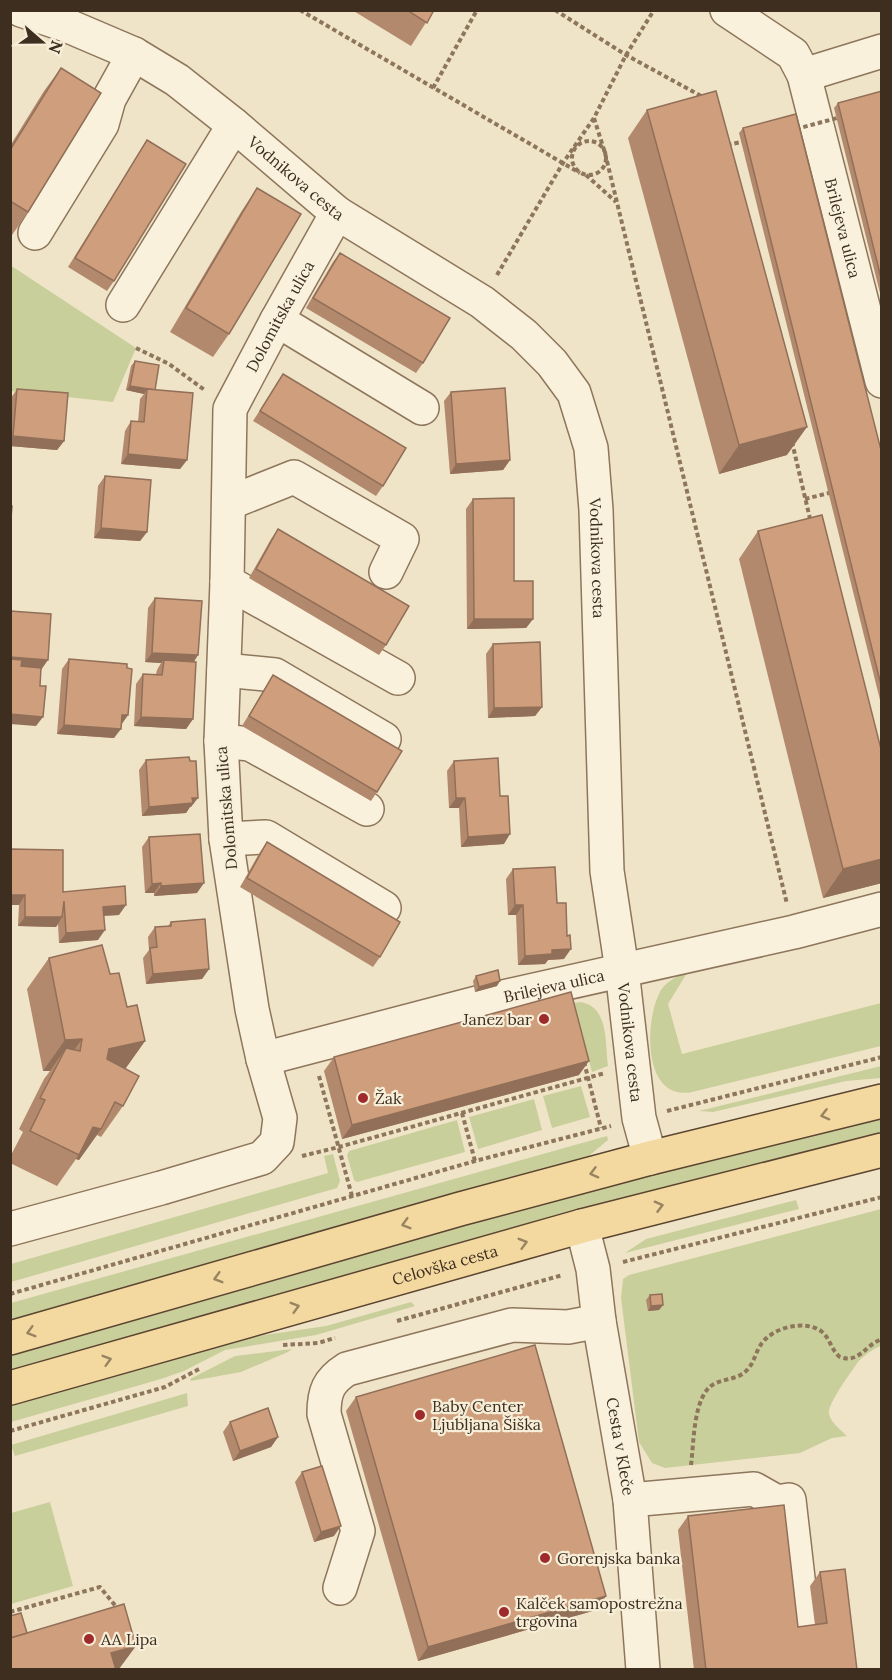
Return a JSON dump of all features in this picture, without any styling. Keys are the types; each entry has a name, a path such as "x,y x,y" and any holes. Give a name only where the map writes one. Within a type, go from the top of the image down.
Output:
{"main road":[{"path":"10,1338 460,1209 650,1158 882,1101"},
{"name":"Celovška cesta","path":"10,1388 582,1226 882,1150"}],"street":[{"name":"Vodnikova cesta","path":"21,10 66,25 134,54 177,80 234,125 336,213 482,302 525,335 552,363 574,393 591,448 596,510 608,871 639,1118 650,1158"},
{"name":"Brilejeva ulica","path":"727,10 793,54 804,75 882,381"},
{"path":"804,75 882,51"},
{"path":"34,233 102,124 109,99 134,54"},
{"name":"Vodnikova cesta","path":"123,305 234,125"},
{"name":"Dolomitska ulica","path":"261,1158 277,1142 280,1118 252,1009 226,839 220,741 228,582 231,409 336,213"},
{"path":"277,320 422,408"},
{"path":"229,503 294,477 402,539 386,572"},
{"path":"228,582 398,678"},
{"path":"224,669 275,675 384,739"},
{"path":"220,741 250,744 367,809"},
{"path":"226,839 266,837 384,908"},
{"name":"Brilejeva ulica","path":"263,1059 481,1002 794,932 882,909"},
{"path":"10,1229 261,1158"},
{"name":"Cesta v Kleče","path":"582,1226 593,1269 599,1321 630,1500 643,1670"},
{"path":"340,1588 357,1531 324,1414 324,1397 334,1378 347,1369 512,1325 568,1327 599,1321"},
{"path":"630,1500 754,1489 777,1502 789,1500 805,1639"}],"path":[{"path":"300,10 586,175 617,203"},
{"path":"433,88 477,10"},
{"path":"555,10 626,55 704,98"},
{"path":"482,302 563,163 594,118 626,55 654,10"},
{"path":"785,131 844,116"},
{"path":"594,118 605,153 794,932"},
{"path":"723,136 729,157"},
{"path":"726,145 756,138"},
{"path":"580,173 572,165 574,148 583,141 594,141 599,144 606,159 597,173 586,175"},
{"path":"136,348 169,364 231,409"},
{"path":"792,442 814,533"},
{"path":"805,499 839,491"},
{"path":"582,1056 601,1128"},
{"path":"683,1107 882,1057"},
{"path":"317,1069 352,1196"},
{"path":"261,1158 306,1156 339,1148 614,1070"},
{"path":"462,1113 475,1161"},
{"path":"10,1294 475,1161 615,1125"},
{"path":"618,1264 882,1197"},
{"path":"396,1321 542,1280"},
{"path":"693,1494 691,1466 701,1396 710,1386 744,1373 754,1361 759,1347 765,1340 781,1330 806,1325 823,1333 840,1357 851,1359 858,1357 866,1348 882,1339"},
{"path":"318,1343 340,1336"},
{"path":"10,1431 165,1387"},
{"path":"10,1612 100,1587 124,1617"}],"green space":[{"path":"10,265 136,348 113,402 11,391"},
{"path":"687,973 668,1004 682,1054 881,1003 881,1046 692,1092 676,1092 664,1084 656,1072 651,1056 650,1038 655,1003 661,990 672,979"},
{"path":"581,1002 597,1011 606,1037 608,1066 592,1072 573,1003"},
{"path":"881,1066 881,1078 846,1081 713,1112 699,1111"},
{"path":"581,1086 590,1117 552,1128 543,1096"},
{"path":"534,1099 542,1130 478,1149 469,1117"},
{"path":"881,1116 881,1133 567,1214 11,1372 11,1355 562,1198"},
{"path":"457,1120 465,1152 357,1182 354,1180 347,1155 349,1151"},
{"path":"607,1136 608,1140 584,1160 11,1322 11,1303"},
{"path":"333,1154 340,1181 337,1188 11,1282 11,1264 328,1173 324,1156"},
{"path":"796,1200 799,1209 625,1253 646,1239"},
{"path":"881,1209 881,1346 867,1354 858,1363 839,1390 829,1410 836,1426 847,1436 832,1438 800,1453 665,1468 652,1463 639,1442 621,1298 623,1279 629,1275"},
{"path":"411,1302 415,1306 316,1335 225,1350 184,1371 161,1379 11,1422 11,1404 250,1337 326,1326"},
{"path":"292,1349 241,1372 191,1381 190,1379 235,1356"},
{"path":"187,1393 188,1406 15,1456 11,1445"},
{"path":"50,1502 73,1586 11,1604 11,1513"}],"building":[{"path":"407,10 434,10 427,23"},
{"path":"61,68 101,93 28,212 10,201 10,150"},
{"path":"716,91 807,427 739,445 647,110"},
{"path":"882,91 882,282 838,103"},
{"path":"796,114 882,454 882,689 743,128"},
{"path":"147,140 186,164 114,281 75,258"},
{"path":"257,188 301,214 229,334 186,308"},
{"path":"340,253 450,318 423,363 313,298"},
{"path":"135,361 159,365 155,390 130,386"},
{"path":"283,374 406,448 383,486 260,411"},
{"path":"505,388 510,460 456,464 451,392"},
{"path":"17,389 68,393 64,441 13,436"},
{"path":"147,389 193,393 187,460 128,454 131,421 144,422"},
{"path":"105,476 151,480 147,532 101,528"},
{"path":"514,498 514,581 533,581 533,619 474,619 473,499"},
{"path":"10,506 12,506 10,530"},
{"path":"822,515 882,753 882,859 843,869 758,531"},
{"path":"278,529 409,606 386,645 256,569"},
{"path":"155,598 202,601 198,655 152,653"},
{"path":"10,611 51,614 48,660 10,657"},
{"path":"540,642 542,707 494,708 493,644"},
{"path":"10,659 22,660 21,666 41,668 40,686 46,686 43,717 10,714"},
{"path":"69,659 127,664 127,668 132,669 128,715 122,715 121,729 64,725"},
{"path":"164,660 196,662 193,719 141,717 143,674 162,675"},
{"path":"273,675 402,751 377,792 249,716"},
{"path":"189,757 190,761 196,761 198,798 192,798 193,803 149,807 146,760"},
{"path":"498,758 500,796 508,796 510,834 468,837 465,798 456,798 454,761"},
{"path":"200,834 204,883 161,886 161,883 152,884 149,837"},
{"path":"267,842 400,922 380,957 247,878"},
{"path":"10,849 63,850 63,892 125,886 126,905 103,907 105,930 66,933 64,901 62,917 25,917 25,895 10,895"},
{"path":"555,867 557,903 566,903 567,936 570,935 571,949 552,950 552,954 525,956 523,905 515,905 513,869"},
{"path":"205,919 209,969 153,974 150,948 157,947 155,927 171,926 171,922"},
{"path":"102,945 110,974 119,973 127,1007 137,1005 145,1041 109,1049 107,1059 139,1076 123,1106 115,1102 101,1129 93,1127 79,1155 30,1131 45,1100 40,1098 66,1048 80,1051 82,1039 65,1040 49,958"},
{"path":"498,970 500,981 479,987 476,976"},
{"path":"571,992 589,1061 352,1125 334,1057"},
{"path":"662,1294 663,1305 651,1306 650,1295"},
{"path":"535,1345 606,1596 428,1647 356,1397"},
{"path":"268,1408 278,1437 240,1451 230,1422"},
{"path":"322,1466 341,1526 321,1532 302,1472"},
{"path":"784,1505 798,1627 827,1623 820,1572 845,1569 857,1670 706,1670 688,1516"},
{"path":"124,1604 136,1646 111,1653 116,1670 10,1670 10,1638"},
{"path":"21,1613 27,1633 10,1638 10,1616"}],"place":[{"name":"Janez bar","path":"544,1019"},
{"name":"Žak","path":"363,1098"},
{"name":"Baby Center Ljubljana Šiška","path":"420,1415"},
{"name":"Gorenjska banka","path":"545,1558"},
{"name":"Kalček samopostrežna trgovina","path":"504,1612"},
{"name":"AA Lipa","path":"89,1639"}]}
